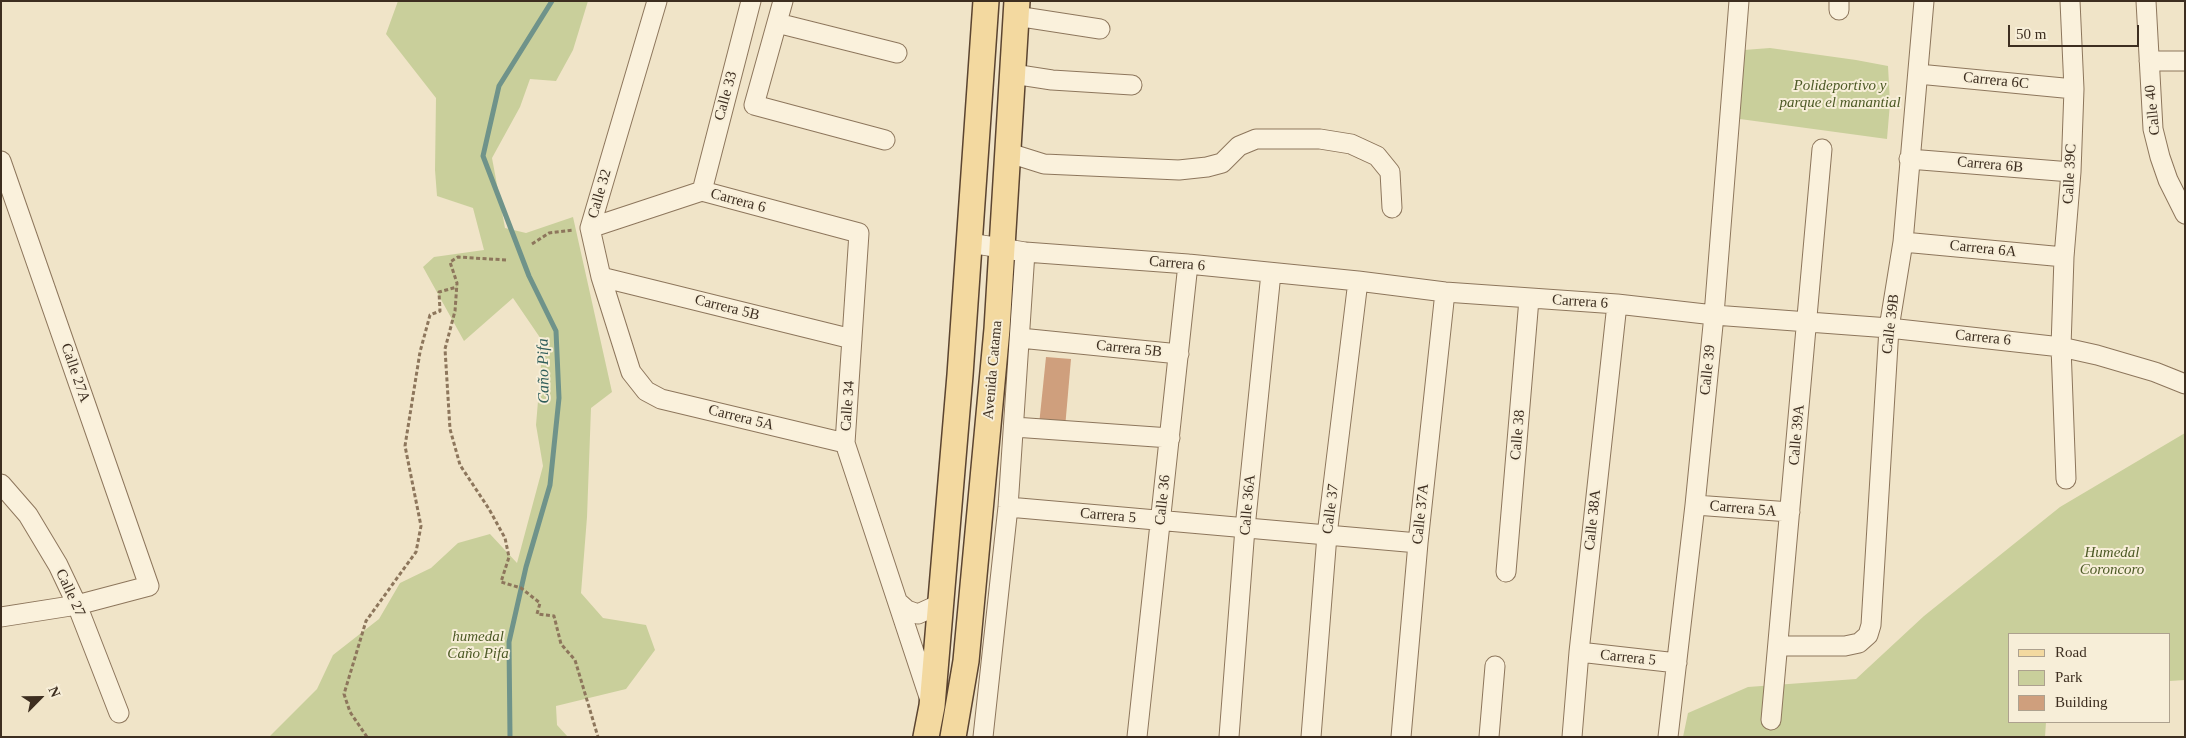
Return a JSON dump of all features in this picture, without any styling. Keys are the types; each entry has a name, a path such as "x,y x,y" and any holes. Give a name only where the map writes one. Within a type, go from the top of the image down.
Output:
{"main road":[{"path":"926,737 932,706 970,243 986,1"},
{"name":"Avenida Catama","path":"953,737 968,642 993,368 1014,250 1009,153 1017,9"}],"street":[{"name":"Calle 32","path":"640,385 631,372 601,277 590,228 657,1"},
{"name":"Calle 33","path":"702,191 751,1"},
{"path":"783,1 754,105 885,140"},
{"name":"Calle 39","path":"1668,737 1695,505 1714,315 1739,1"},
{"name":"Calle 39B","path":"1778,646 1845,646 1859,644 1868,635 1871,625 1889,328 1903,242 1924,1"},
{"name":"Calle 39C","path":"2066,479 2061,347 2064,257 2071,172 2074,89 2070,1"},
{"name":"Calle 40","path":"2146,1 2153,129 2168,180 2185,214"},
{"path":"1017,9 1100,29"},
{"path":"777,23 897,53"},
{"path":"2149,61 2185,62"},
{"path":"1013,74 1052,80 1132,84"},
{"name":"Carrera 6C","path":"1918,74 2074,89"},
{"path":"1009,153 1044,164 1179,170 1207,167 1222,163 1239,146 1256,139 1320,139 1351,144 1377,156 1390,172 1392,208"},
{"name":"Calle 39A","path":"1771,720 1822,149"},
{"name":"Carrera 6B","path":"1909,159 2071,172"},
{"name":"Calle 27A","path":"1,161 8,204 149,586 77,605"},
{"name":"Carrera 6","path":"590,228 702,191 859,233"},
{"name":"Calle 34","path":"859,233 845,443 932,706"},
{"name":"Carrera 6A","path":"1903,242 2064,257"},
{"name":"Carrera 6","path":"970,243 1014,250 1188,264 1358,281 1445,292 1617,304 1714,315 1889,328 2061,347 2097,355 2155,372 2185,384"},
{"name":"Avenida Catama","path":"983,737 1008,507 1020,338 1014,250"},
{"name":"Calle 36","path":"1137,737 1188,264"},
{"name":"Calle 36A","path":"1229,737 1245,528 1271,273"},
{"name":"Carrera 5B","path":"601,277 852,340"},
{"name":"Calle 37","path":"1311,737 1328,535 1358,281"},
{"name":"Calle 37A","path":"1402,737 1418,543 1445,292"},
{"name":"Calle 38","path":"1506,572 1529,299"},
{"name":"Calle 38A","path":"1572,737 1579,652 1617,304"},
{"name":"Carrera 5B","path":"1020,338 1179,354"},
{"name":"Carrera 5A","path":"640,385 653,395 669,401 845,443"},
{"path":"1014,427 1170,438"},
{"name":"Calle 27","path":"1,484 37,528 77,605 119,713"},
{"name":"Carrera 5A","path":"1695,505 1790,512"},
{"name":"Carrera 5","path":"1008,507 1418,543"},
{"path":"898,602 907,610 918,614 940,604"},
{"path":"1,617 77,605"},
{"name":"Carrera 5","path":"1579,652 1677,662"},
{"path":"1489,737 1495,666"}],"path":[{"path":"532,244 549,233 590,228"},
{"path":"506,260 458,257 450,262 457,287 455,310 445,349 450,429 460,465 489,509 505,538 509,557 501,582 521,588 540,603 537,614 554,616 561,644 574,660 598,737"},
{"path":"367,737 350,712 344,694 366,621 416,552 421,526 405,446 420,352 430,315 440,311 439,292 457,287"}],"green space":[{"name":"humedal Caño Pifa","path":"398,1 588,1 573,50 556,81 530,79 520,107 492,158 505,228 526,233 573,217 612,392 591,408 587,517 581,593 603,618 646,625 655,650 626,689 556,706 557,725 568,737 269,737 317,689 333,655 379,619 400,583 431,568 458,543 490,534 517,563 543,466 536,425 543,342 513,298 464,341 423,267 434,257 484,250 473,208 437,196 435,170 436,98 386,34"},
{"name":"Polideportivo y parque el manantial","path":"1770,48 1888,66 1890,103 1887,139 1740,119 1744,50"},
{"name":"Humedal Coroncoro","path":"2185,433 2185,680 2171,681 2171,633 2008,633 2008,723 2046,723 2045,737 1683,737 1688,713 1748,687 1856,679 1924,616 2060,507"}],"building":[{"path":"1046,357 1071,359 1065,428 1039,425"}],"waterway":[{"name":"Caño Pifa","path":"510,737 509,642 526,567 550,485 559,398 556,331 529,276 483,156 499,86 552,1"}]}
